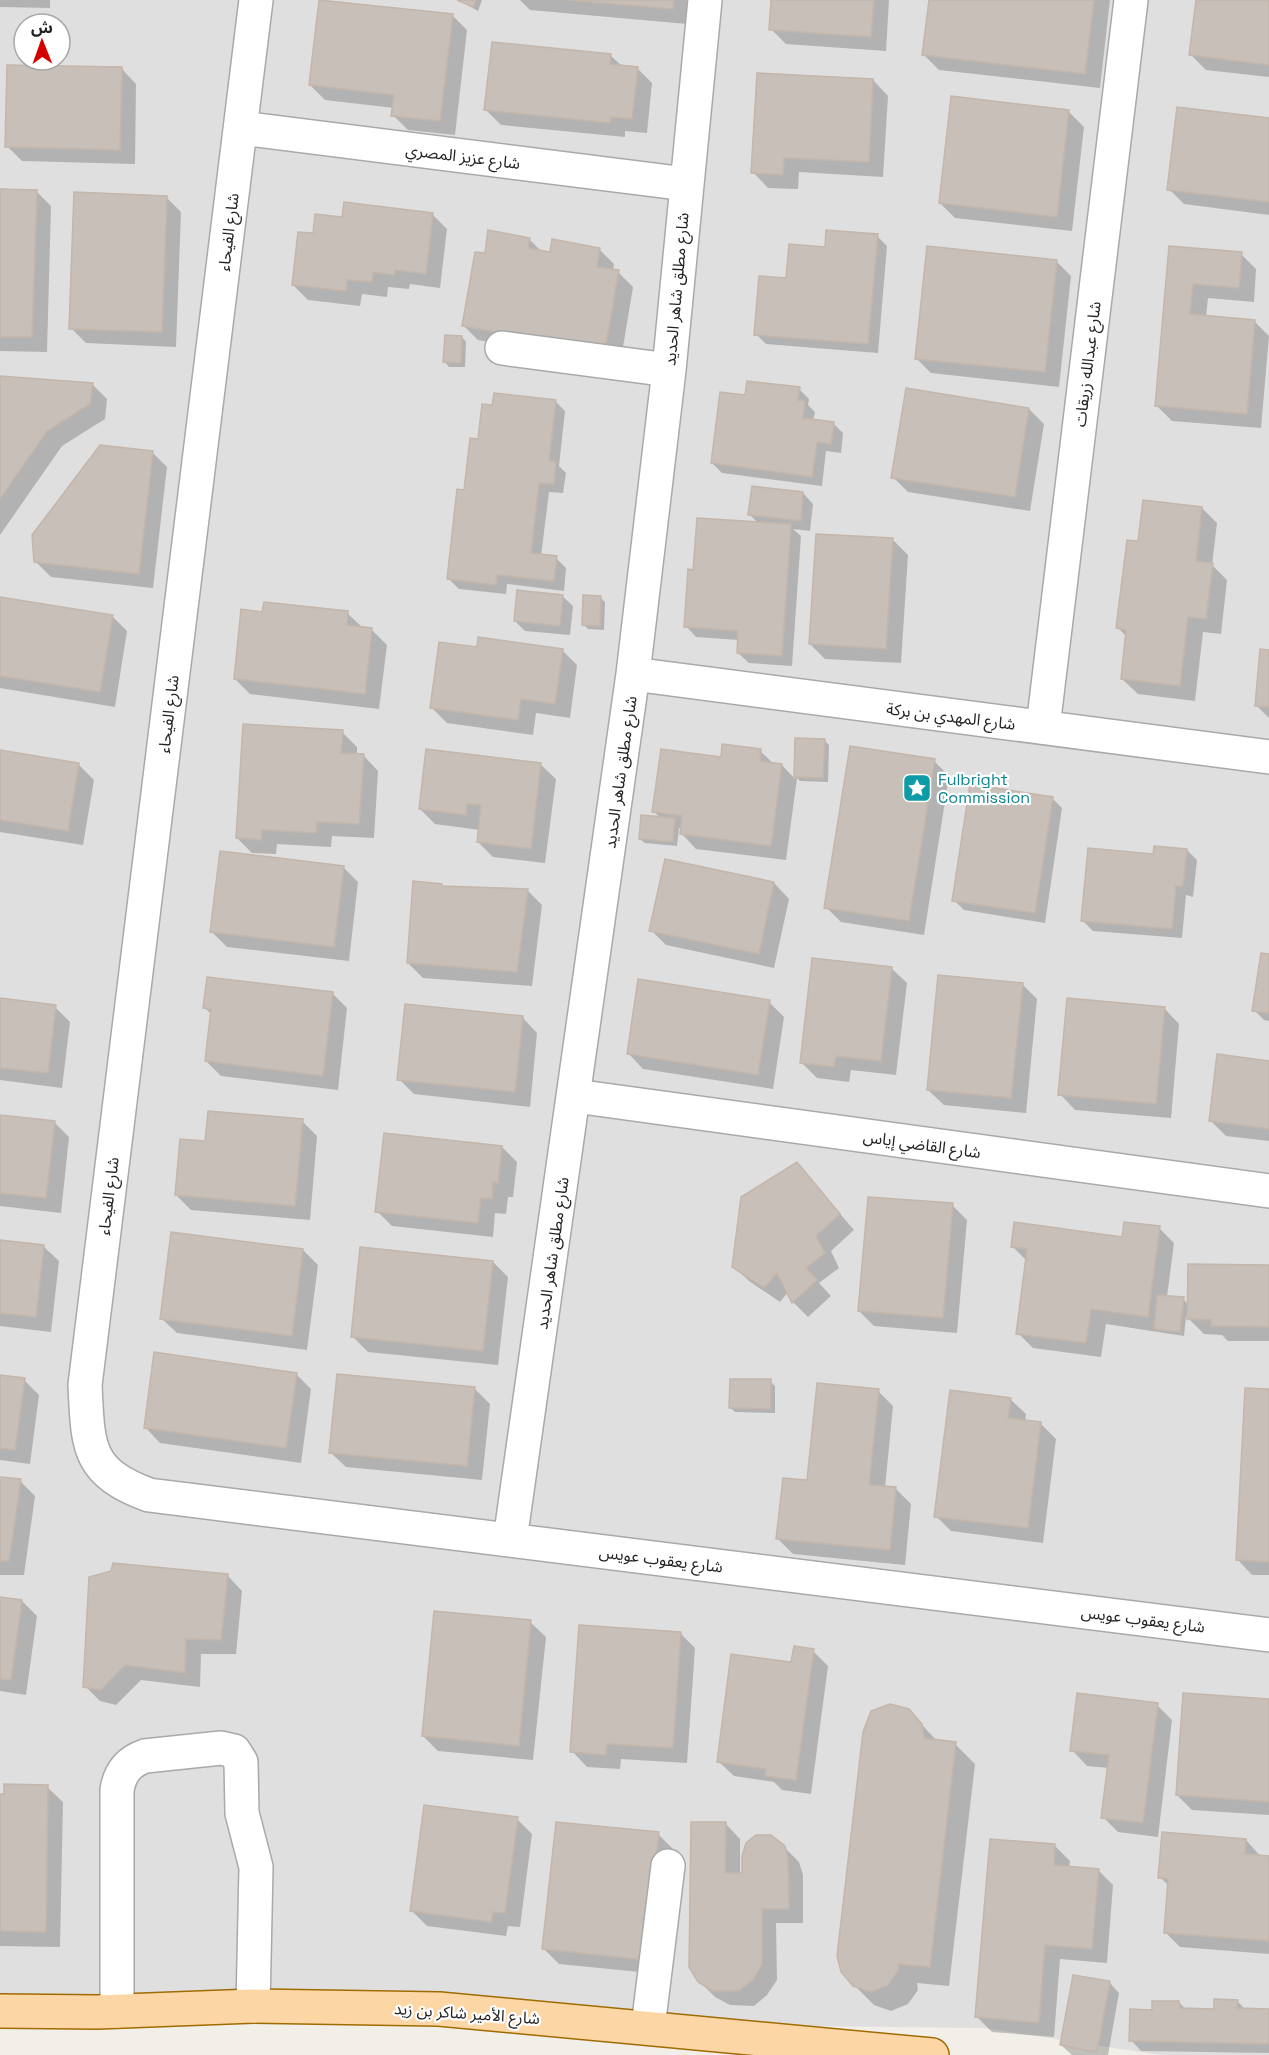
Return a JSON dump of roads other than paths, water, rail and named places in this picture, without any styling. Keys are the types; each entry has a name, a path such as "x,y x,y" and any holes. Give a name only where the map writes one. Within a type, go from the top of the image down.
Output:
{"main road":[{"name":"شارع الأمير شاكر بن زيد","path":"0,2011 117,2011 253,2006 440,2008 648,2026 932,2055"}],"street":[{"name":"شارع الفيحاء","path":"87,1428 86,1373 255,0"},
{"name":"شارع مطلق شاهر الحديد","path":"510,1540 575,1096 633,674 669,370 705,0"},
{"name":"شارع عبدالله زريقات","path":"1043,728 1131,0"},
{"name":"شارع عزيز المصري","path":"241,128 686,184"},
{"path":"502,348 669,370"},
{"name":"شارع المهدي بن بركة","path":"633,674 1269,758"},
{"name":"شارع القاضي إياس","path":"575,1096 1269,1191"},
{"name":"شارع يعقوب عويس","path":"87,1428 98,1463 121,1485 149,1495 1269,1635"},
{"path":"117,2011 117,1790 119,1778 134,1760 146,1756 221,1748 234,1751 241,1762 242,1813 256,1859 253,2006"},
{"path":"648,2026 668,1866"}],"place":[{"name":"Fulbright Commission","path":"917,788"}]}
